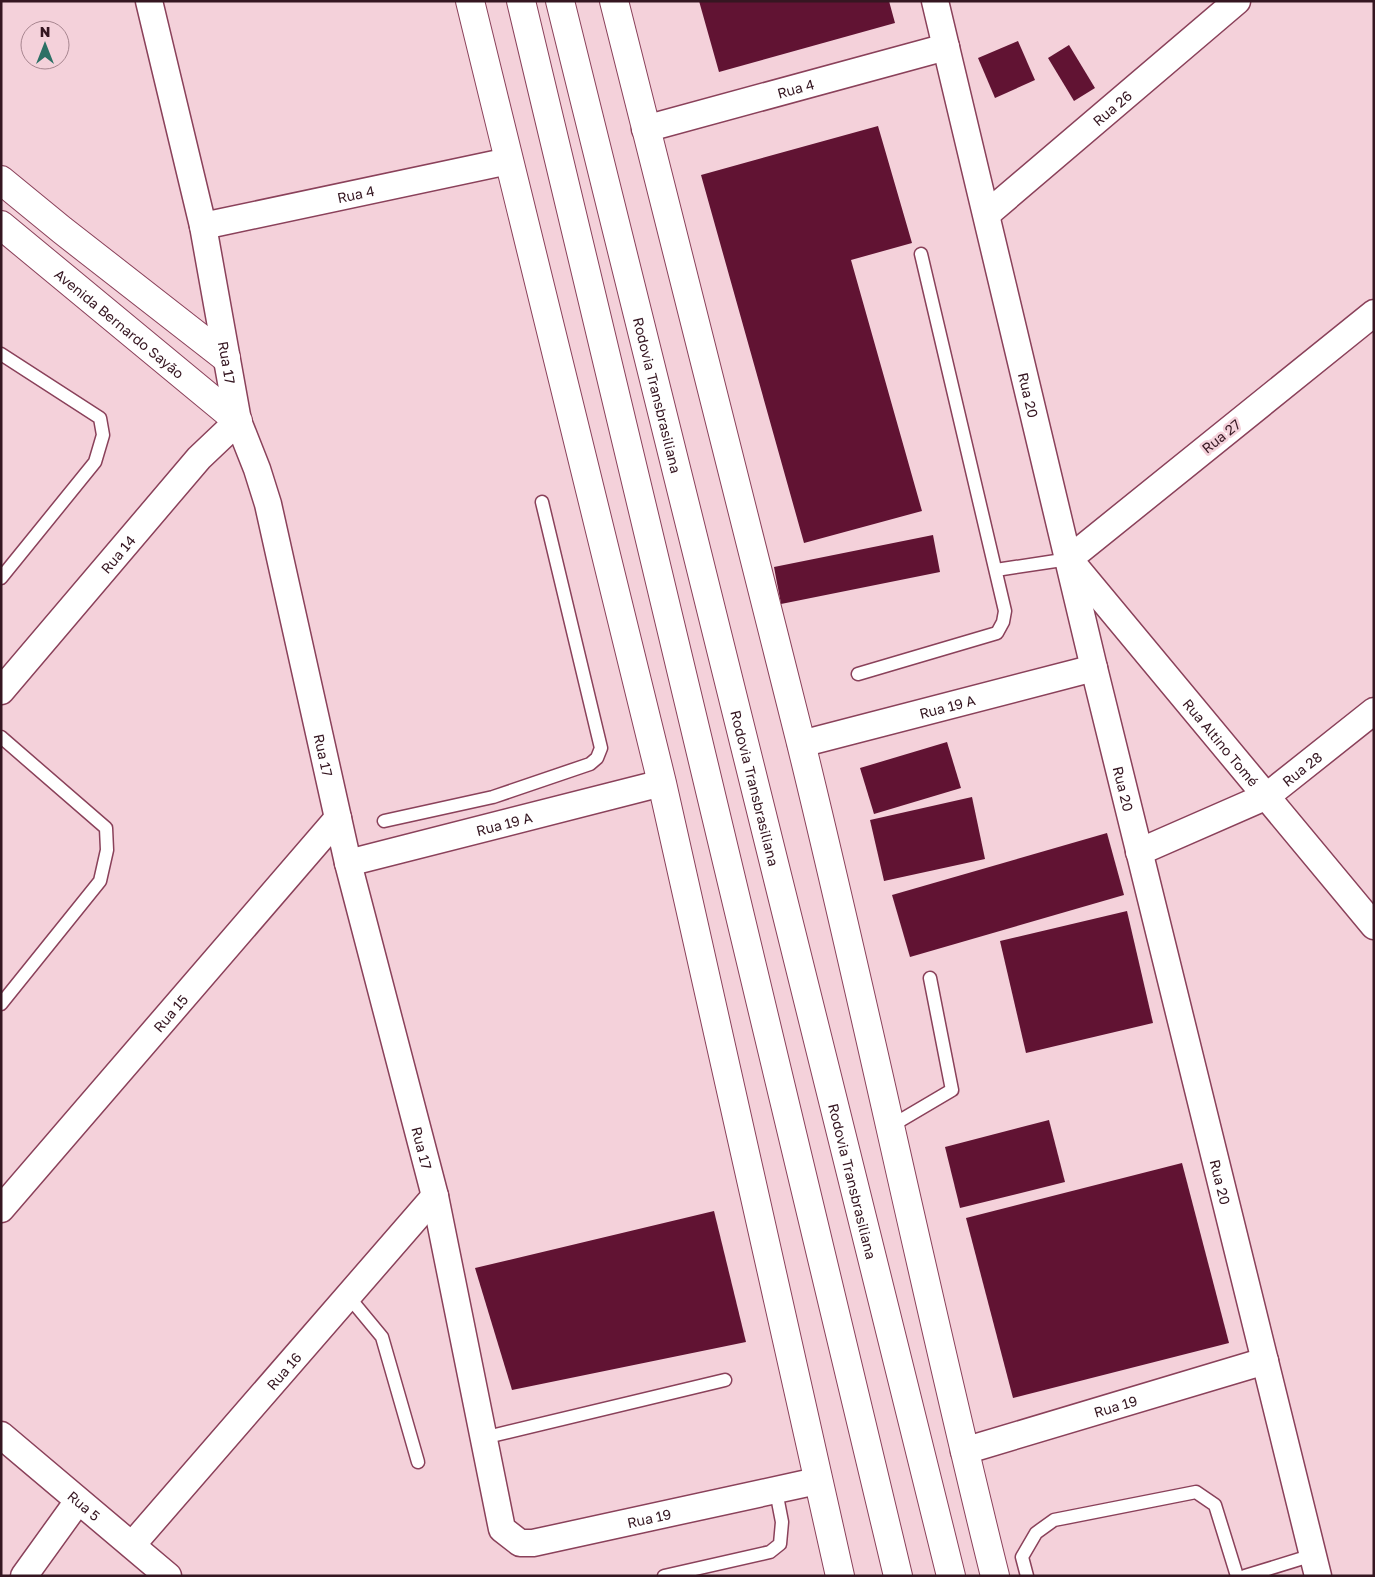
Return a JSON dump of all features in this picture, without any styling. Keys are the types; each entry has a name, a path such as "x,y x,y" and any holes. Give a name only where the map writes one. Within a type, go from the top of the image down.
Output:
{"main road":[{"path":"470,1 662,783 817,1481 840,1576"},
{"path":"521,1 898,1576"},
{"name":"Rodovia Transbrasiliana","path":"560,1 950,1576"},
{"path":"614,1 801,744 891,1126 964,1451 995,1576"},
{"path":"1,180 226,358"},
{"name":"Avenida Bernardo Sayão","path":"1,225 238,421"}],"street":[{"name":"Rua 17","path":"149,1 203,226 238,421 257,469 268,504 348,863 435,1196 497,1511"},
{"name":"Rua 20","path":"935,1 1094,668 1316,1565"},
{"name":"Rua 26","path":"987,214 1237,1"},
{"name":"Rua 4","path":"645,129 946,47"},
{"name":"Rua 4","path":"203,226 509,161"},
{"name":"Rua 27","path":"1069,559 1374,313"},
{"name":"Rua 14","path":"1,691 199,458 238,421"},
{"name":"Rua Altino Tomé","path":"1069,559 1374,926"},
{"name":"Rua 19 A","path":"801,744 1094,668"},
{"name":"Rua 28","path":"1139,852 1267,796 1374,711"},
{"name":"Rua 19 A","path":"348,863 497,811 662,783"},
{"name":"Rua 15","path":"1,1209 338,818"},
{"name":"Rua 16","path":"132,1545 435,1196"},
{"name":"Rua 19","path":"964,1451 1265,1361"},
{"name":"Rua 5","path":"1,1434 168,1576"},
{"name":"Rua 19","path":"497,1511 502,1529 510,1537 520,1543 533,1543 817,1481"},
{"path":"24,1576 78,1501"}],"lane":[{"path":"858,674 997,633 1003,622 1005,610 921,254"},
{"path":"1,354 100,418 103,435 95,462 1,578"},
{"path":"384,821 497,811 590,764 597,758 601,748 542,502"},
{"path":"996,570 1069,559"},
{"path":"1,737 106,828 107,850 100,881 1,1004"},
{"path":"891,1126 952,1090 930,978"},
{"path":"348,1296 382,1337 418,1462"},
{"path":"483,1438 725,1380"},
{"path":"664,1576 770,1552 780,1544 782,1522 776,1491"},
{"path":"1027,1576 1022,1558 1036,1533 1054,1520 1196,1492 1215,1505 1238,1576"},
{"path":"1245,1576 1316,1565"}],"building":[{"path":"699,1 889,1 895,23 719,72"},
{"path":"1018,41 1035,80 995,98 978,58"},
{"path":"1069,45 1095,88 1074,101 1048,58"},
{"path":"878,126 912,243 851,260 922,511 804,543 701,175"},
{"path":"933,535 940,572 781,604 774,567"},
{"path":"947,742 961,788 874,814 860,768"},
{"path":"972,797 985,859 884,881 870,820"},
{"path":"1107,833 1124,895 910,957 892,895"},
{"path":"1127,911 1153,1023 1026,1053 1000,941"},
{"path":"1049,1120 1065,1182 960,1208 945,1147"},
{"path":"1182,1163 1229,1343 1013,1398 966,1218"},
{"path":"714,1211 746,1342 512,1390 475,1268"}]}
